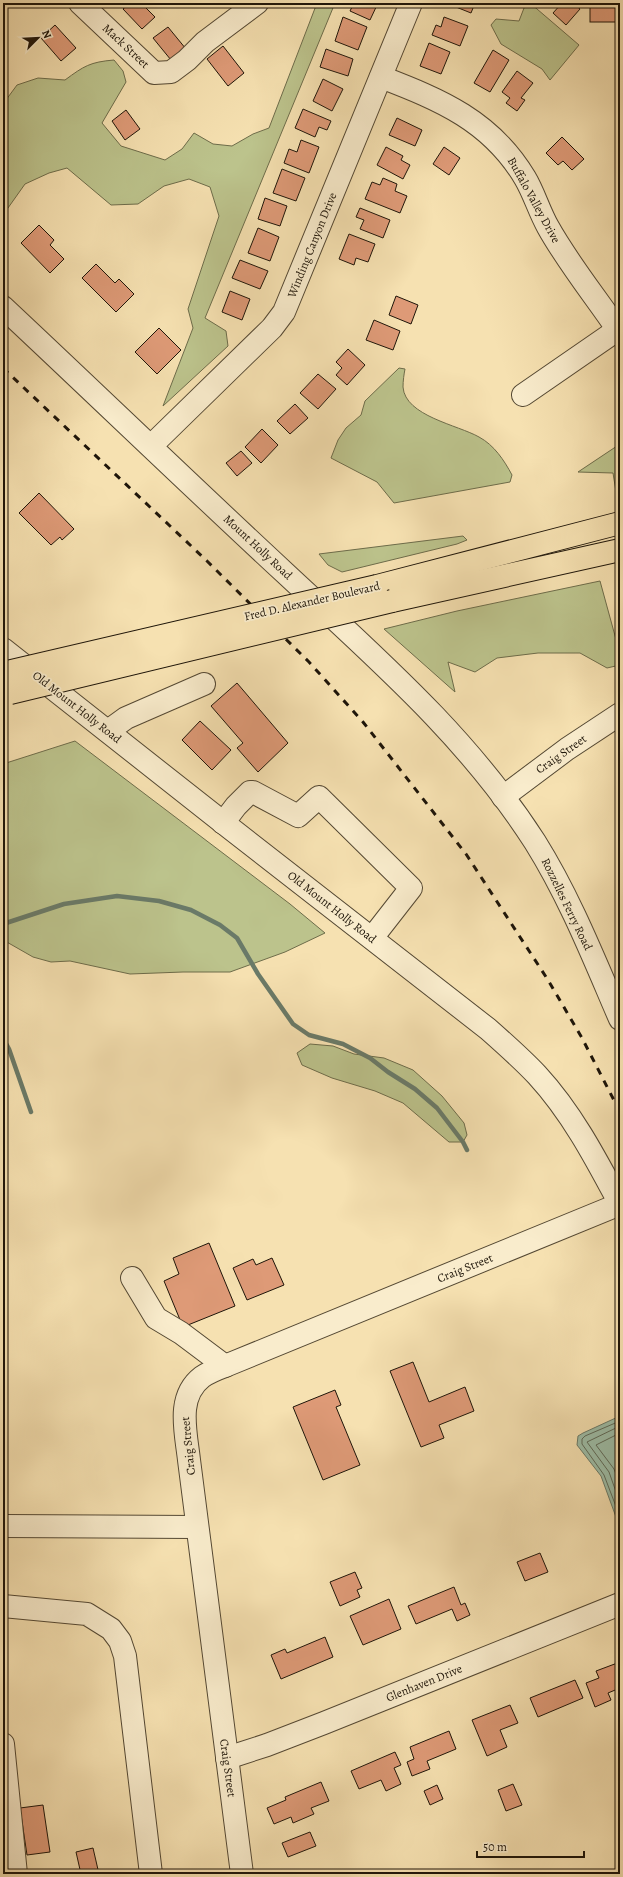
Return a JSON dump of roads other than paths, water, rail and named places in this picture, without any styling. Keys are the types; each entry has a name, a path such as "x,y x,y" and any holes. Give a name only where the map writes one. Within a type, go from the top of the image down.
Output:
{"main road":[{"name":"Fred D. Alexander Boulevard","path":"385,594 620,523"},
{"name":"Fred D. Alexander Boulevard","path":"5,686 385,594 620,550"}],"street":[{"name":"Mack Street","path":"80,3 154,73 171,72 187,60 205,42 257,3"},
{"name":"Winding Canyon Drive","path":"151,446 272,328 284,312 411,3"},
{"name":"Buffalo Valley Drive","path":"381,77 443,102 470,119 500,143 525,178 554,238 619,329"},
{"name":"Mount Holly Road","path":"3,307 420,700 459,740 503,796"},
{"path":"523,395 619,329"},
{"name":"Old Mount Holly Road","path":"3,649 223,823 488,1029 538,1076 566,1111 591,1148 620,1204"},
{"path":"108,731 126,718 204,684"},
{"name":"Craig Street","path":"503,796 567,749 620,714"},
{"path":"223,823 236,806 250,792 253,792 298,816 320,797 411,888 372,938"},
{"name":"Rozzelles Ferry Road","path":"503,796 535,842 564,892 620,1019"},
{"name":"Craig Street","path":"242,1874 197,1528 184,1410 187,1397 193,1385 203,1376 224,1366 620,1204"},
{"path":"132,1278 156,1318 181,1333 224,1366"},
{"path":"3,1526 197,1528"},
{"name":"Glenhaven Drive","path":"227,1758 266,1746 620,1604"},
{"path":"3,1606 87,1614 111,1629 120,1641 124,1656 151,1874"},
{"path":"3,1744 16,1874"}],"water":[{"path":"620,1416 620,1528 601,1476 577,1445 578,1436"}],"waterway":[{"path":"3,924 64,904 117,896 159,901 191,910 220,925 237,938 258,974 293,1024 309,1035 343,1044 370,1058 388,1072 415,1089 437,1108 463,1142 467,1150"},
{"path":"3,1038 9,1049 31,1112"}],"railway":[{"path":"3,368 207,561 309,662 363,722 466,854 548,980 582,1038 620,1112"}]}
